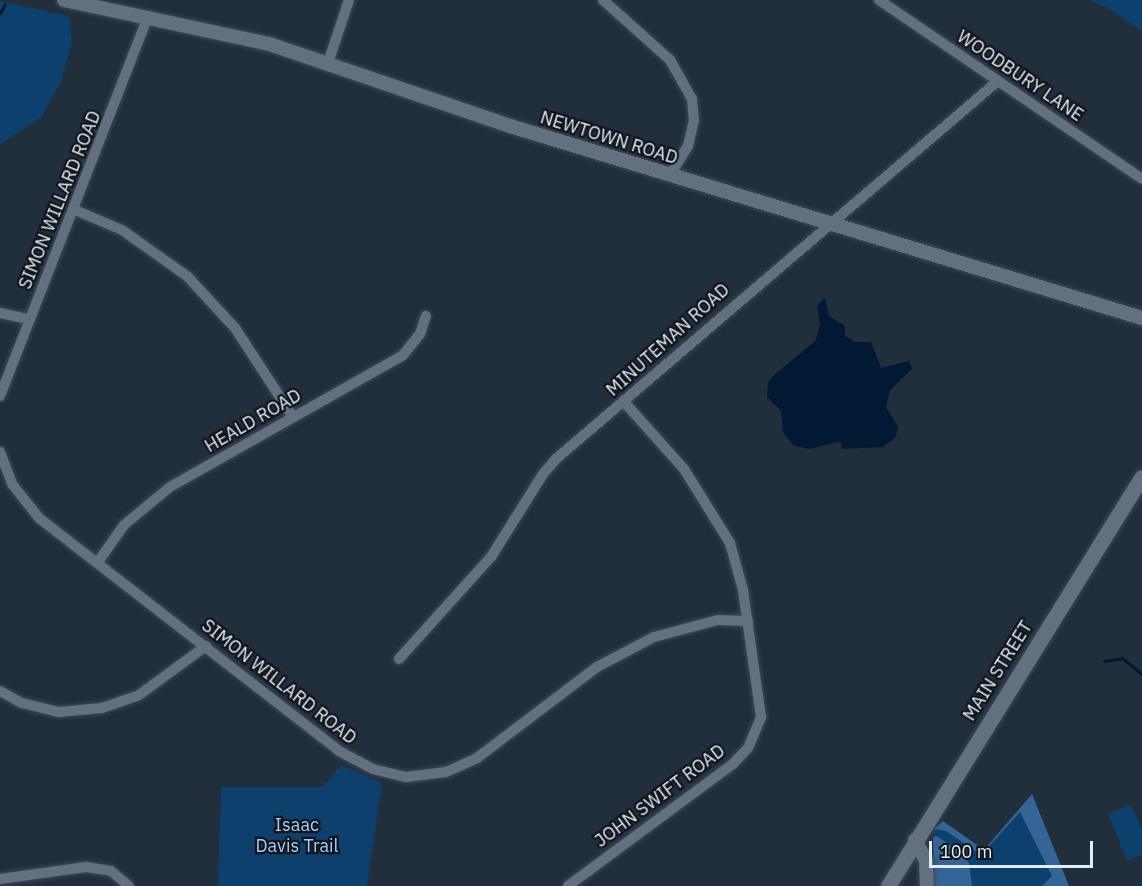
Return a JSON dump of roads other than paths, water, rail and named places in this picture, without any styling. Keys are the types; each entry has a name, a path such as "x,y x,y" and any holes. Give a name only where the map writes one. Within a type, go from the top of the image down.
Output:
{"main road":[{"name":"MAIN STREET","path":"888,886 1142,477"}],"street":[{"name":"NEWTOWN ROAD","path":"64,0 258,41 510,126 1142,318"},
{"path":"328,63 349,0"},
{"path":"603,0 670,60 692,99 694,120 688,146 670,175"},
{"name":"WOODBURY LANE","path":"879,0 1142,179"},
{"name":"SIMON WILLARD ROAD","path":"0,396 28,319 75,210 148,17"},
{"name":"MINUTEMAN ROAD","path":"399,659 491,557 543,474 746,293 832,224 998,81"},
{"path":"75,210 122,230 187,276 235,328 293,417"},
{"path":"0,313 28,319"},
{"name":"HEALD ROAD","path":"98,561 124,525 149,503 293,417 403,355 420,334 426,316"},
{"name":"JOHN SWIFT ROAD","path":"568,886 732,764 748,748 761,717 748,621 730,543 705,498 624,402"},
{"name":"SIMON WILLARD ROAD","path":"0,452 12,484 23,501 39,518 98,561 339,751 373,769 406,777 446,772 477,758 597,667 654,637 718,620 748,621"},
{"path":"0,691 22,703 52,711 102,708 139,694 206,646"},
{"path":"915,840 926,861 927,886"},
{"path":"0,879 86,867 111,871 129,886"}],"waterway":[{"path":"0,13 5,4"},
{"path":"1104,661 1122,658 1142,674"}],"park label":[{"name":"Isaac Davis Trail","path":"297,836"}]}
